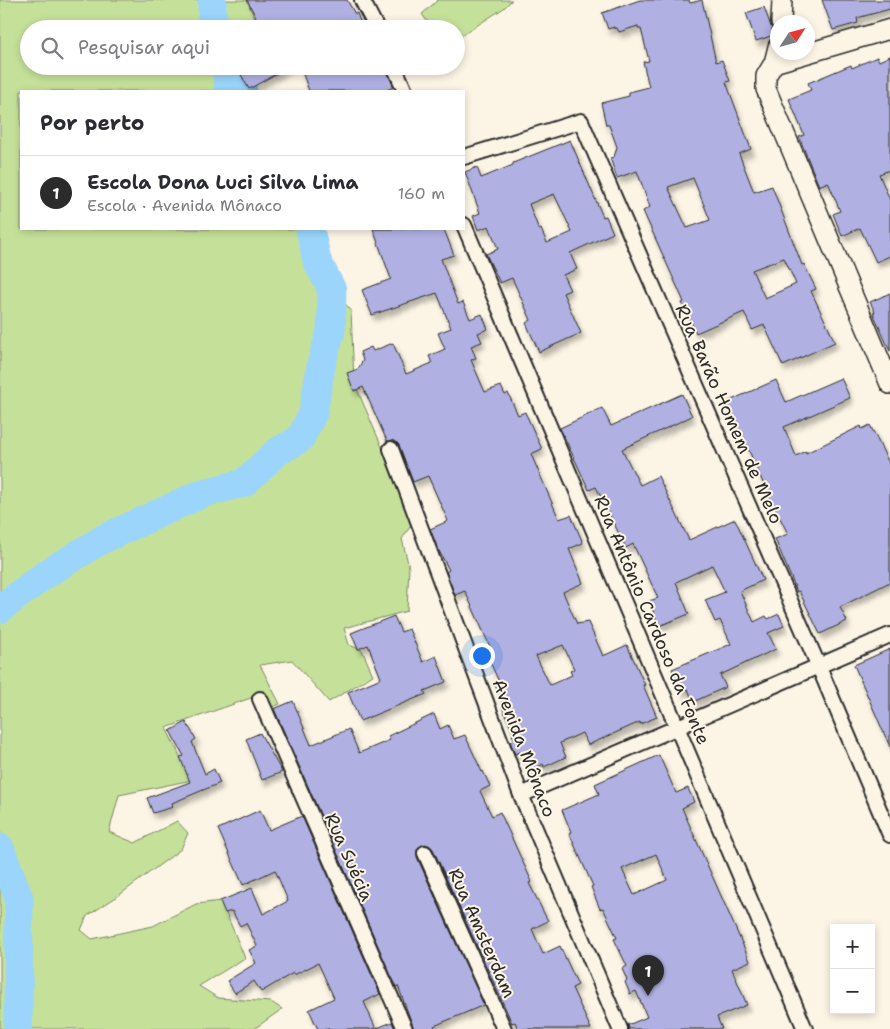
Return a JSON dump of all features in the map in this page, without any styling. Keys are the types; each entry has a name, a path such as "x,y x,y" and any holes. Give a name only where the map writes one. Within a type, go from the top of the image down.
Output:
{"main road":[{"path":"781,15 782,0"},
{"path":"815,46 890,29"},
{"path":"774,60 766,76 766,90 890,384"}],"street":[{"path":"362,0 372,20"},
{"path":"398,75 405,90"},
{"name":"Rua Barão Homem de Melo","path":"465,156 581,121 819,667 890,835"},
{"name":"Rua Antônio Cardoso da Fonte","path":"465,227 805,1029"},
{"name":"Avenida Mônaco","path":"391,449 521,795 620,1029"},
{"path":"521,795 677,729 890,635"},
{"name":"Rua Suécia","path":"260,698 405,1029"},
{"name":"Rua Amsterdam","path":"425,853 504,1029"}],"green space":[{"path":"0,0 247,0 255,20 20,20 20,75 247,75 241,80 243,90 20,90 20,230 310,230 317,261 332,290 351,310 354,382 394,470 412,524 402,539 409,567 407,611 344,628 349,645 362,650 373,675 329,702 292,660 260,665 280,704 270,708 262,694 166,728 192,780 119,795 109,832 135,843 177,821 188,833 181,849 118,896 87,916 81,930 92,939 153,926 196,904 221,901 245,958 199,986 218,998 271,1002 282,1009 254,1029 0,1029"},
{"path":"438,0 512,0 504,8 465,33 465,20 426,20 422,14"}],"building":[{"path":"247,0 347,0 355,14 357,13 360,20 257,20"},
{"path":"640,0 689,0 690,3 702,0 716,62 722,60 730,81 726,82 751,149 739,154 754,192 772,186 802,265 804,264 816,289 811,291 835,342 783,366 764,325 752,330 744,312 696,333 643,211 650,207 637,171 617,178 610,158 614,157 617,147 609,125 606,125 601,103 629,96 629,92 649,87 643,62 649,61 641,29 638,29 638,26 619,32 614,27 608,29 602,13","holes":["693,178 710,220 687,228 668,187","784,258 796,284 765,298 752,270"]},
{"path":"822,0 890,0 890,9 857,18 858,23 833,30"},
{"path":"764,7 770,24 770,36 756,41 746,13"},
{"path":"890,56 890,170 879,174 890,200 890,256 876,262 860,228 842,236 833,214 840,211 828,182 819,186 799,137 804,135 789,99 811,90 808,83 851,65 852,68 877,57 879,61"},
{"path":"241,75 274,75 249,89"},
{"path":"303,75 389,75 394,87 386,90 309,90"},
{"path":"570,140 603,217 606,216 613,233 570,253 577,269 563,275 570,290 563,293 581,333 539,352 526,323 531,320 512,278 500,283 486,254 498,249 489,226 478,230 473,216 480,213 465,172 477,167 481,178 513,165 513,163","holes":["554,194 572,232 547,243 541,229 539,230 529,204"]},
{"path":"373,230 444,230 454,255 441,259 458,304 463,302 470,319 482,314 488,329 478,333 482,342 471,346 476,358 471,360 485,392 501,386 505,395 508,393 518,415 525,412 542,449 531,454 559,519 571,515 583,543 569,549 583,583 563,592 577,624 588,622 603,656 627,645 657,717 640,724 640,722 588,745 582,733 560,743 566,757 544,767 543,764 531,771 520,752 515,754 510,742 515,740 512,735 514,734 495,685 500,684 485,651 491,649 465,591 455,595 446,572 449,570 430,529 448,521 428,476 413,482 399,445 393,441 387,441 363,387 354,391 347,373 358,369 363,360 360,352 371,347 373,351 393,343 406,374 432,363 429,356 445,349 438,333 451,328 437,293 372,315 362,290 391,279","holes":["563,645 574,669 570,671 572,675 550,685 536,656"]},
{"path":"890,293 890,351 870,302"},
{"path":"841,378 850,398 784,427 796,456 861,426 862,429 870,425 890,465 890,582 840,607 847,621 820,634 799,591 797,592 775,539 788,534 743,437 739,439 733,425 737,423 727,402 776,380 786,402"},
{"path":"682,394 692,416 622,449 640,485 658,476 689,540 735,519 763,580 740,591 754,622 766,616 768,619 779,614 784,626 768,633 776,649 720,675 726,687 693,702 688,689 682,692 672,669 731,644 720,620 715,622 705,600 725,592 712,565 676,582 689,614 659,626 649,601 658,598 633,544 626,548 596,487 589,490 560,428 602,408 611,426"},
{"path":"394,616 401,632 409,629 423,662 436,656 446,682 424,691 426,694 360,721 348,692 381,678 368,645 358,649 351,633"},
{"path":"890,649 890,747 854,665"},
{"path":"293,701 311,745 349,729 359,753 390,740 388,736 434,714 440,729 448,725 454,739 465,735 490,786 480,791 492,816 500,812 532,882 529,883 548,921 532,929 543,954 560,946 578,985 572,988 591,1029 518,1029 515,1022 512,1023 433,849 425,844 418,848 417,857 484,1005 434,1026 435,1029 414,1029 398,986 396,987 274,709"},
{"path":"186,722 196,739 192,742 205,774 214,769 220,783 172,803 173,807 153,813 147,798 190,782 180,757 184,756 170,731"},
{"path":"260,733 282,772 262,780 246,739"},
{"path":"659,755 676,793 688,788 694,802 682,808 750,961 732,969 747,1005 717,1017 722,1029 629,1029 628,1025 647,1017 636,991 630,994 625,982 627,980 622,969 627,966 614,939 617,938 603,908 600,909 591,887 593,886 569,833 571,832 562,810 599,794 595,784","holes":["656,854 667,880 634,895 622,869"]},
{"path":"260,810 269,830 302,816 380,994 364,1002 376,1029 318,1029 309,1010 334,998 318,963 294,975 293,973 261,992 254,981 235,993 227,981 256,963 249,950 257,946 246,923 240,926 232,911 225,913 220,901 252,888 263,914 288,901 275,870 243,885 218,829"},
{"path":"392,1022 395,1029 377,1029 377,1028"}],"waterway":[{"path":"212,0 214,20"},
{"path":"227,75 228,84 240,80 243,90"},
{"path":"0,609 46,574 103,539 203,493 244,483 277,452 300,439 313,413 322,361 331,331 332,290 317,261 310,230"},
{"path":"0,848 19,898 18,1029"}],"place":[{"name":"Escola Dona Luci Silva Lima","path":"648,996"}]}
